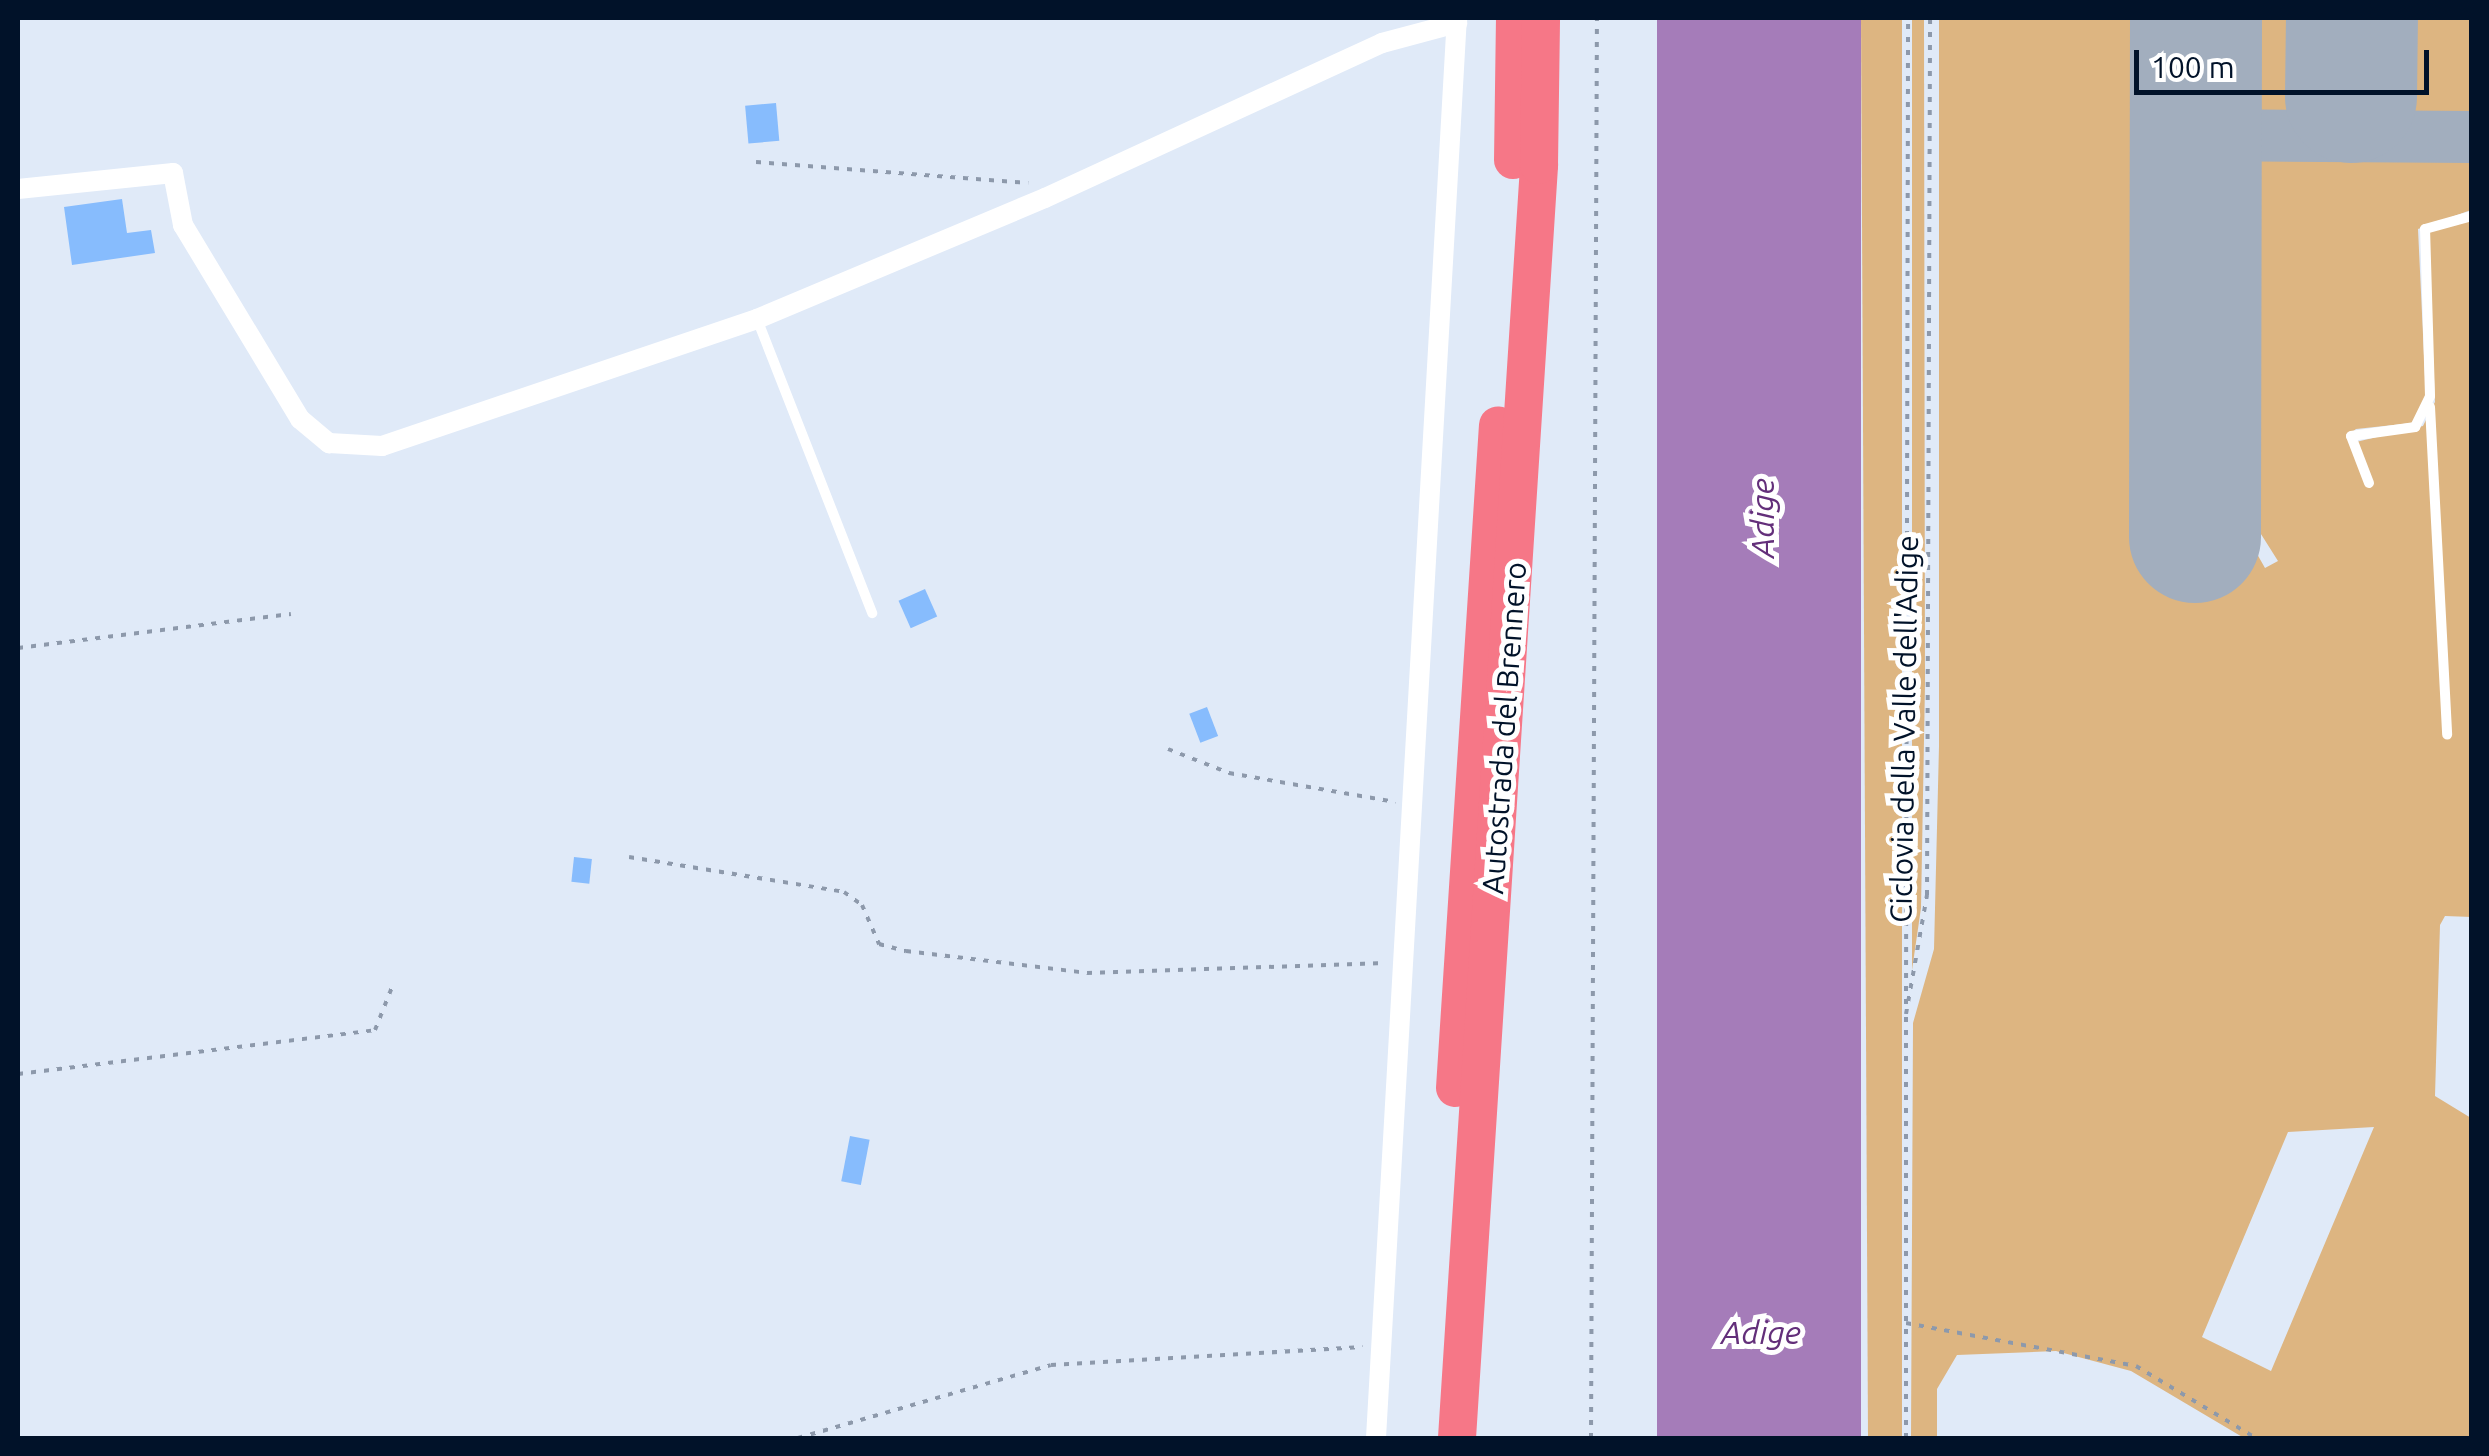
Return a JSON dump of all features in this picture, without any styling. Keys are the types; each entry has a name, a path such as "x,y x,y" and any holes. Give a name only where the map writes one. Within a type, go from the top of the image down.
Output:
{"highway":[{"name":"Autostrada del Brennero","path":"1433,1438 1511,205 1515,18"},
{"name":"Autostrada del Brennero","path":"1457,1438 1538,184 1541,18"}],"street":[{"path":"18,189 173,173 182,225 300,419 329,443 382,446 756,318 1067,188 1382,44 1457,20 1376,1438"}],"lane":[{"path":"2447,735 2423,235 2472,216"},
{"path":"756,318 872,613"},
{"path":"2369,483 2351,436 2414,427 2430,396"}],"path":[{"path":"1591,1438 1597,18"},
{"path":"1906,1014 1908,18"},
{"name":"Ciclovia della Valle dell'Adige","path":"1906,1438 1906,1014 1927,895 1930,18"},
{"path":"756,162 1067,188"},
{"path":"18,648 291,614"},
{"path":"1168,749 1229,773 1415,806"},
{"path":"630,858 844,892 862,905 879,944 906,951 1086,973 1405,964"},
{"path":"18,1074 375,1030 392,987"},
{"path":"1906,1323 2136,1366 2256,1438"},
{"path":"798,1438 1051,1365 1381,1346"}],"shaded area":[{"path":"1861,18 1902,18 1902,1438 1868,1438"},
{"path":"1912,18 1924,18 1925,684 1921,908 1912,970"},
{"path":"1939,18 2149,18 2149,537 2248,538 2265,568 2278,561 2242,504 2243,148 2250,140 2471,142 2471,210 2418,229 2426,398 2412,423 2356,429 2346,437 2356,442 2423,426 2435,402 2428,232 2471,220 2472,917 2445,916 2440,925 2435,1096 2471,1118 2471,1438 2244,1438 2131,1371 2056,1351 1957,1355 1937,1389 1937,1438 1911,1438 1913,1023 1934,949 1939,746","holes":["2374,1127 2271,1371 2202,1337 2288,1132"]},
{"path":"2243,18 2471,18 2471,132 2251,129 2243,116"}],"water":[{"name":"Adige","path":"1657,18 1861,18 1861,1438 1657,1438"}],"building":[{"path":"776,103 779,141 748,144 745,106"},
{"path":"122,199 127,233 151,230 155,253 72,265 64,207"},
{"path":"925,589 937,616 911,628 899,601"},
{"path":"1207,707 1218,736 1200,743 1189,714"},
{"path":"574,857 592,859 589,884 571,882"},
{"path":"850,1136 870,1140 861,1185 841,1181"}],"taxiway":[{"path":"2196,135 2472,137"}],"runway":[{"path":"2195,537 2196,18"},
{"path":"2351,97 2352,18"}]}
